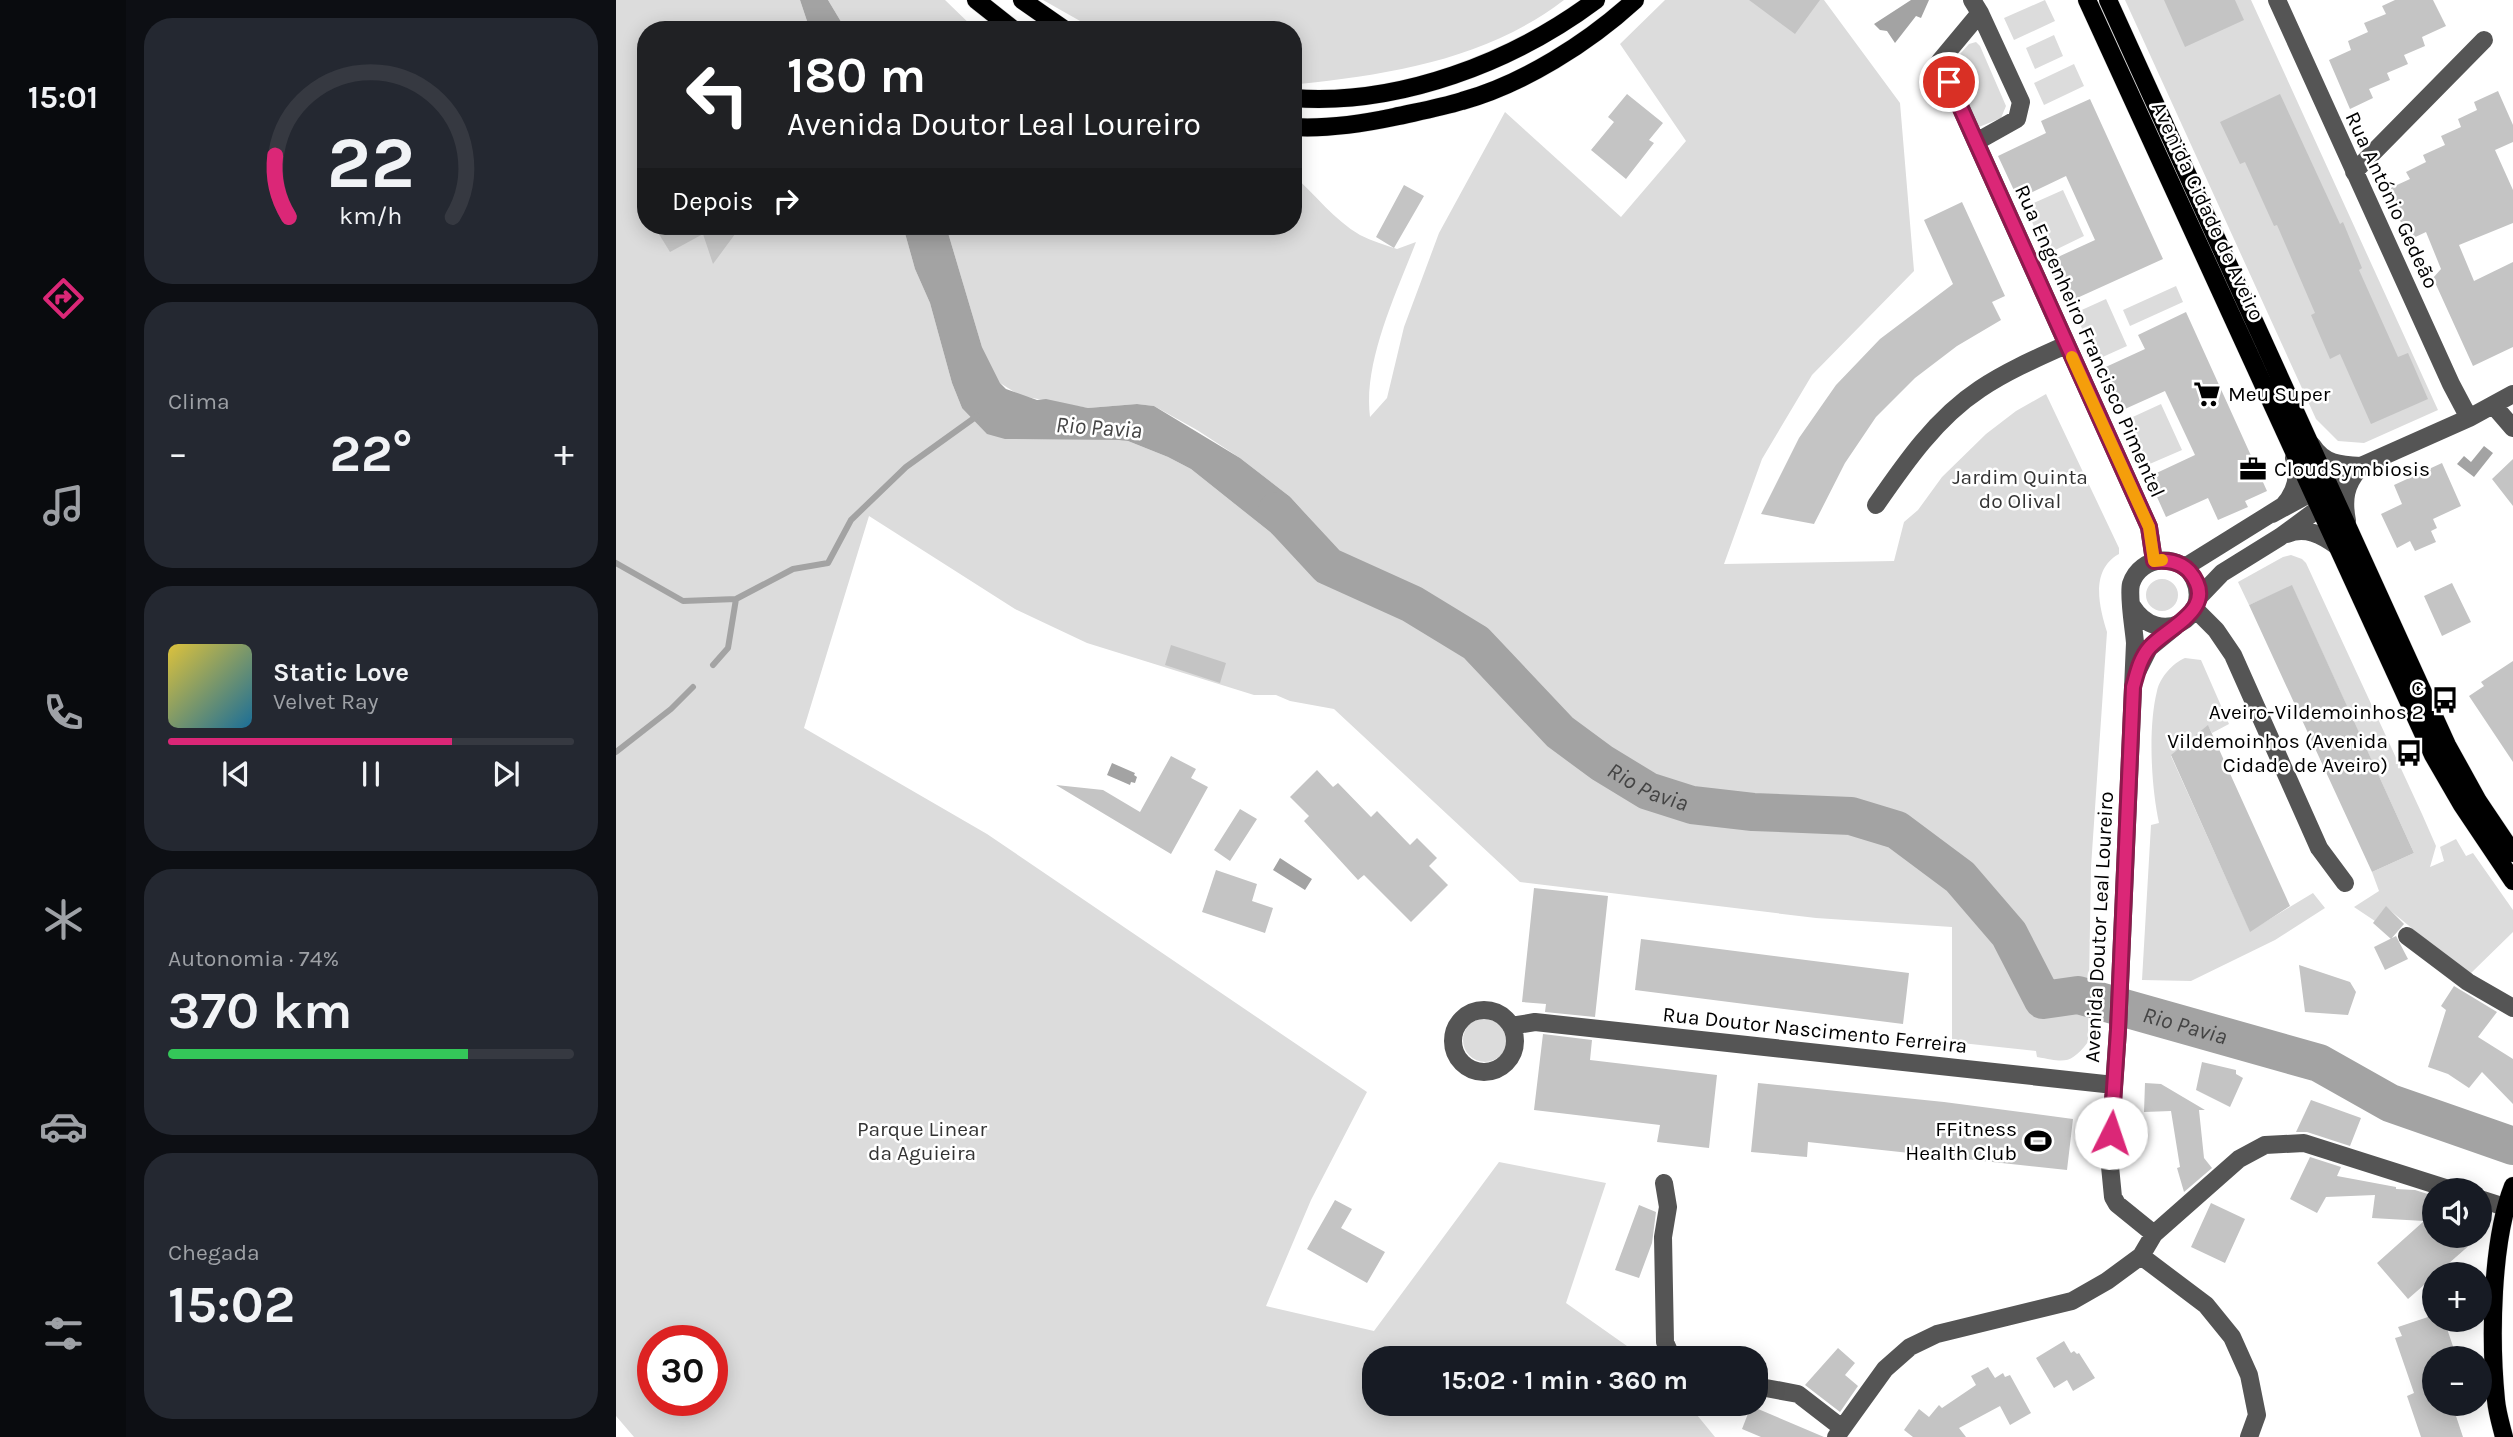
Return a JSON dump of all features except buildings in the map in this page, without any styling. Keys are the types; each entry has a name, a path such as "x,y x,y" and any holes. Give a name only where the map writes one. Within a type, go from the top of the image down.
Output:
{"main road":[{"path":"976,0 1003,21"},
{"path":"1022,0 1052,21"},
{"path":"1302,99 1381,93 1421,85 1473,69 1524,46 1566,22 1596,0"},
{"path":"1302,127 1367,122 1464,101 1535,71 1607,25 1635,0"},
{"name":"Avenida Cidade de Aveiro","path":"2087,0 2288,441 2328,491"},
{"name":"Avenida Cidade de Aveiro","path":"2108,0 2305,432 2345,542 2448,783 2513,881"},
{"name":"Avenida Cidade de Aveiro","path":"2345,542 2459,768 2513,853"},
{"path":"2504,1437 2496,1402 2494,1344 2496,1273 2510,1195"}],"street":[{"name":"Rua António Gedeão","path":"2277,0 2451,384 2469,418"},
{"path":"1976,7 2021,102 2017,119 1976,142"},
{"name":"Rua Engenheiro Francisco Pimentel","path":"1976,7 1940,61 2149,527 2154,561"},
{"path":"2354,172 2484,40"},
{"path":"1876,505 1910,456 1942,421 1970,397 2022,366 2066,345"},
{"path":"2185,567 2286,504 2328,491 2513,394"},
{"path":"2494,406 2513,428"},
{"name":"Avenida Cidade de Aveiro","path":"2286,504 2297,480 2288,441"},
{"name":"Avenida Cidade de Aveiro","path":"2328,491 2344,506 2345,542"},
{"path":"2280,537 2302,521 2328,491"},
{"path":"2280,537 2295,530 2304,530 2345,542"},
{"name":"Avenida Doutor Leal Loureiro","path":"2133,687 2140,663 2149,648 2188,617 2196,603 2222,573 2280,537"},
{"path":"2154,561 2164,560 2185,567 2193,576 2197,586 2196,603 2233,655 2319,848 2345,883"},
{"name":"Avenida Doutor Leal Loureiro","path":"2154,561 2144,566 2131,584 2130,595 2135,643 2118,1030 2109,1156 2113,1197 2123,1211 2154,1234"},
{"path":"2132,606 2147,623 2157,627 2179,624"},
{"path":"2407,936 2468,982 2509,1002"},
{"name":"Rua Doutor Nascimento Ferreira","path":"1511,1026 1535,1022 2114,1085"},
{"path":"1768,1388 1798,1394 1839,1433 1885,1369 1910,1347 1937,1334 2071,1301 2107,1281 2141,1256 2154,1234 2239,1159 2265,1146 2304,1143 2422,1180"},
{"path":"1664,1183 1668,1207 1663,1237 1667,1346"},
{"path":"2492,1197 2510,1195"},
{"path":"2141,1256 2206,1305 2232,1337 2249,1375 2257,1415 2249,1437"}],"green space":[{"name":"Parque Linear da Aguieira","path":"616,0 800,0 807,21 637,21 637,235 906,235 915,269 930,303 952,383 962,408 1128,441 1168,457 1191,469 1306,564 1289,496 1240,458 1197,430 1154,406 1137,404 1088,408 1021,396 1000,383 982,347 949,235 1302,235 1302,184 1333,215 1360,235 1397,249 1416,242 1376,351 1369,396 1370,417 1387,398 1404,327 1439,233 1505,112 1621,217 1686,141 1620,44 1665,0 1824,0 1900,103 1914,271 1812,375 1762,459 1724,564 1894,561 1904,522 1918,510 1942,477 1986,434 2016,411 2046,394 2119,548 2119,554 2104,569 2099,589 2107,632 2091,867 2088,1042 2076,1055 2061,1061 2037,1057 2036,1051 1952,1042 1952,927 1816,918 1520,882 1334,709 1290,701 1276,695 1254,695 1087,643 1015,609 869,516 804,728 987,834 1367,1092 1311,1200 1266,1306 1374,1331 1499,1162 1606,1183 1566,1303 1627,1346 1362,1346 1362,1416 1698,1416 1715,1437 634,1437 616,1416"},
{"path":"828,0 945,0 967,21 841,21"},
{"path":"1043,0 1564,0 1503,37 1471,50 1404,69 1302,84 1302,21 1080,21"},
{"path":"2045,0 2055,21 2014,40 2004,18"},
{"path":"2125,0 2251,0 2438,410 2364,443 2338,441 2316,419"},
{"path":"2054,35 2063,56 2035,69 2026,48"},
{"path":"1976,42 2006,106 2001,118 1979,127 1951,64 1969,44"},
{"path":"2074,64 2084,86 2044,105 2034,83"},
{"path":"2063,190 2084,236 2047,254 2025,207"},
{"path":"2176,286 2183,302 2130,326 2123,310"},
{"path":"2106,299 2127,346 2096,360 2075,313"},
{"path":"2161,404 2182,450 2145,466 2124,421"},
{"path":"2291,555 2306,563 2422,814 2436,846 2430,867 2444,861 2440,847 2456,839 2466,856 2473,853 2513,910 2513,932 2469,975 2386,907 2375,921 2354,907 2379,891 2372,872 2414,853 2292,586 2249,605 2238,582"},
{"path":"2162,579 2173,584 2178,595 2173,606 2162,611 2151,606 2146,595 2151,584"},
{"path":"2185,658 2201,660 2229,724 2212,733 2208,726 2171,756 2250,931 2313,893 2325,908 2275,940 2191,981 2142,980 2151,825 2159,823 2152,757 2154,705 2164,676"},
{"path":"1485,1018 1500,1025 1507,1040 1500,1055 1485,1062 1470,1055 1463,1040 1470,1025"}],"water":[{"path":"800,0 828,0 841,21 807,21"},
{"path":"1911,0 1929,0 1921,18 1916,16 1895,43 1887,31 1880,30 1874,24"},
{"path":"906,235 949,235 982,347 1000,383 1006,389 1037,400 1046,399 1088,408 1137,404 1154,406 1240,458 1289,496 1319,530 1306,565 1280,540 1191,469 1168,457 1128,441 1005,439 987,434 962,408 952,383 930,303 915,269"},
{"path":"2484,446 2493,453 2474,477 2457,464 2464,456 2471,462"},
{"path":"1112,763 1135,773 1135,783 1131,782 1130,785 1107,775"},
{"path":"1280,858 1312,879 1305,890 1273,870"}],"waterway":[{"path":"616,563 683,601 736,599 793,569 828,563 851,520 906,467 977,416"},
{"name":"Rio Pavia","path":"1277,511 1328,566 1412,604 1476,643 1560,732 1602,763 1648,791 1692,805 1753,812 1851,816 1897,830 1960,877 2009,934 2043,1000 2078,995 2319,1063 2390,1103 2513,1146"},
{"path":"713,665 728,648 736,599"},
{"path":"616,752 671,709 693,687"}],"slow traffic":[{"path":"2072,357 2149,527 2154,561 2162,560"}],"place":[{"name":"Meu Super","path":"2207,394"},
{"name":"CloudSymbiosis","path":"2253,469"},
{"name":"C Aveiro-Vildemoinhos 2","path":"2445,700"},
{"name":"Vildemoinhos (Avenida Cidade de Aveiro)","path":"2409,753"},
{"name":"FFitness Health Club","path":"2038,1141"}],"route":[{"path":"1949,82 2149,527 2154,561 2175,562 2185,567 2197,586 2194,608 2188,617 2149,648 2140,663 2133,687 2111,1133"}],"park label":[{"name":"Jardim Quinta do Olival","path":"2020,489"}]}
